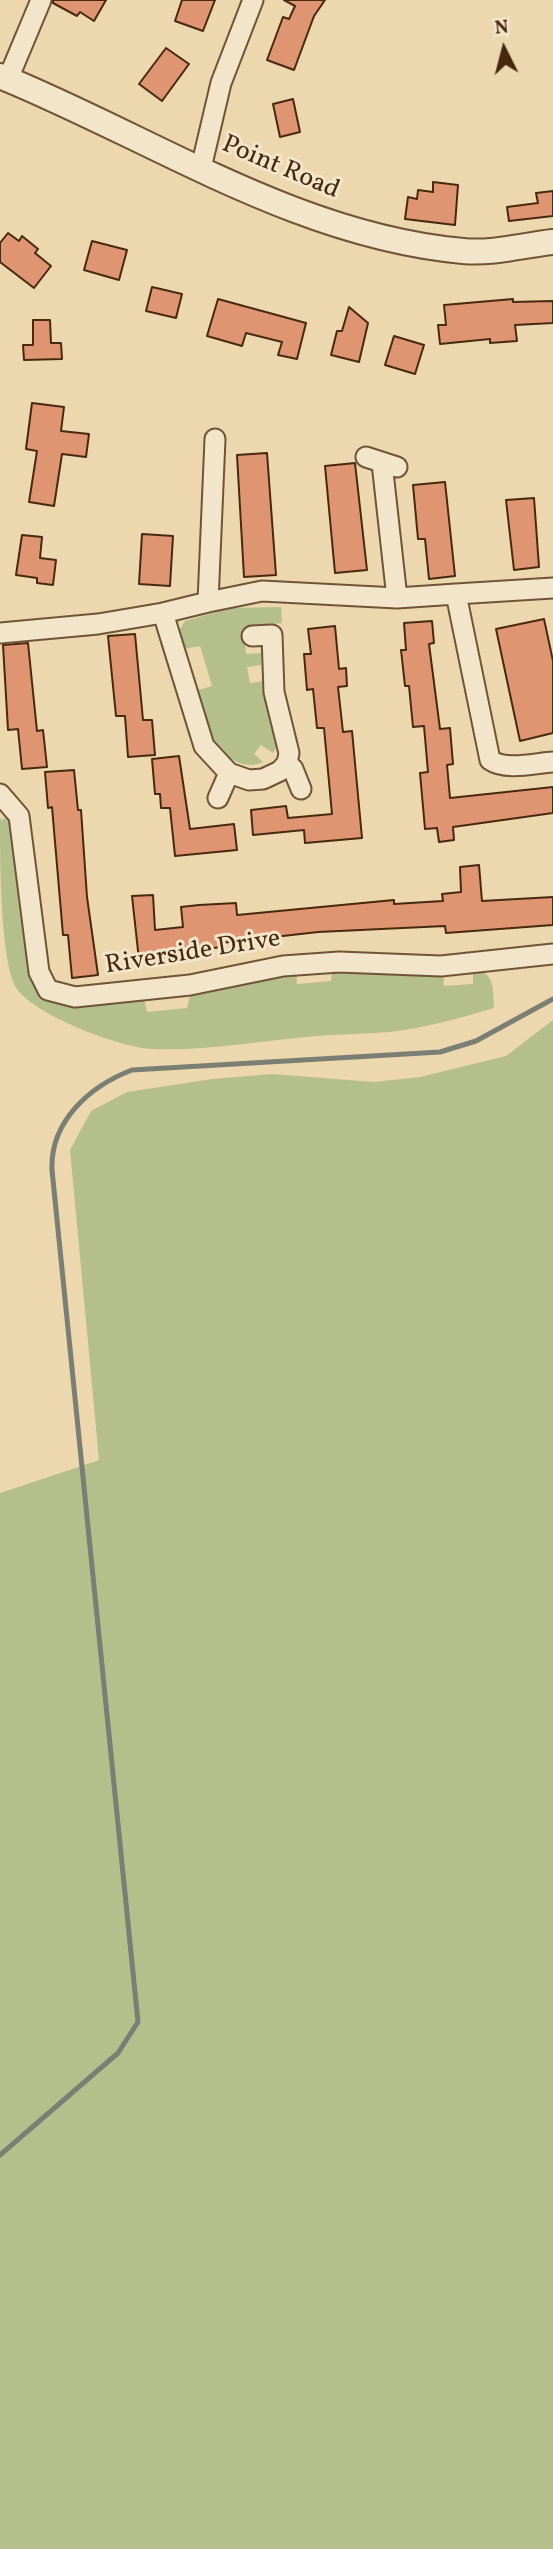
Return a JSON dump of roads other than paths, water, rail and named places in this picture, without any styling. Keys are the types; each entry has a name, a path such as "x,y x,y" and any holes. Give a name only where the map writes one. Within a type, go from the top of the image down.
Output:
{"street":[{"path":"4,78 41,0"},
{"path":"201,168 221,83 253,0"},
{"name":"Point Road","path":"4,78 294,209 365,234 466,251 553,242"},
{"path":"208,602 211,474 215,439"},
{"path":"382,463 397,598"},
{"path":"0,633 98,624 262,591 397,598 553,588"},
{"path":"456,594 490,760 496,764 512,765 553,762"},
{"path":"163,613 204,746 229,773 249,780 263,779 280,771 288,763"},
{"path":"252,636 272,635 274,692 289,753 288,763 301,789"},
{"path":"218,797 229,773"},
{"name":"Riverside Drive","path":"0,794 19,816 39,972 48,990 58,995 93,996 190,985 283,967 339,961 441,966 553,954"}],"waterway":[{"path":"0,2155 118,2053 138,2022 52,1170 53,1152 65,1121 102,1085 132,1070 440,1052 476,1041 553,999"}]}
